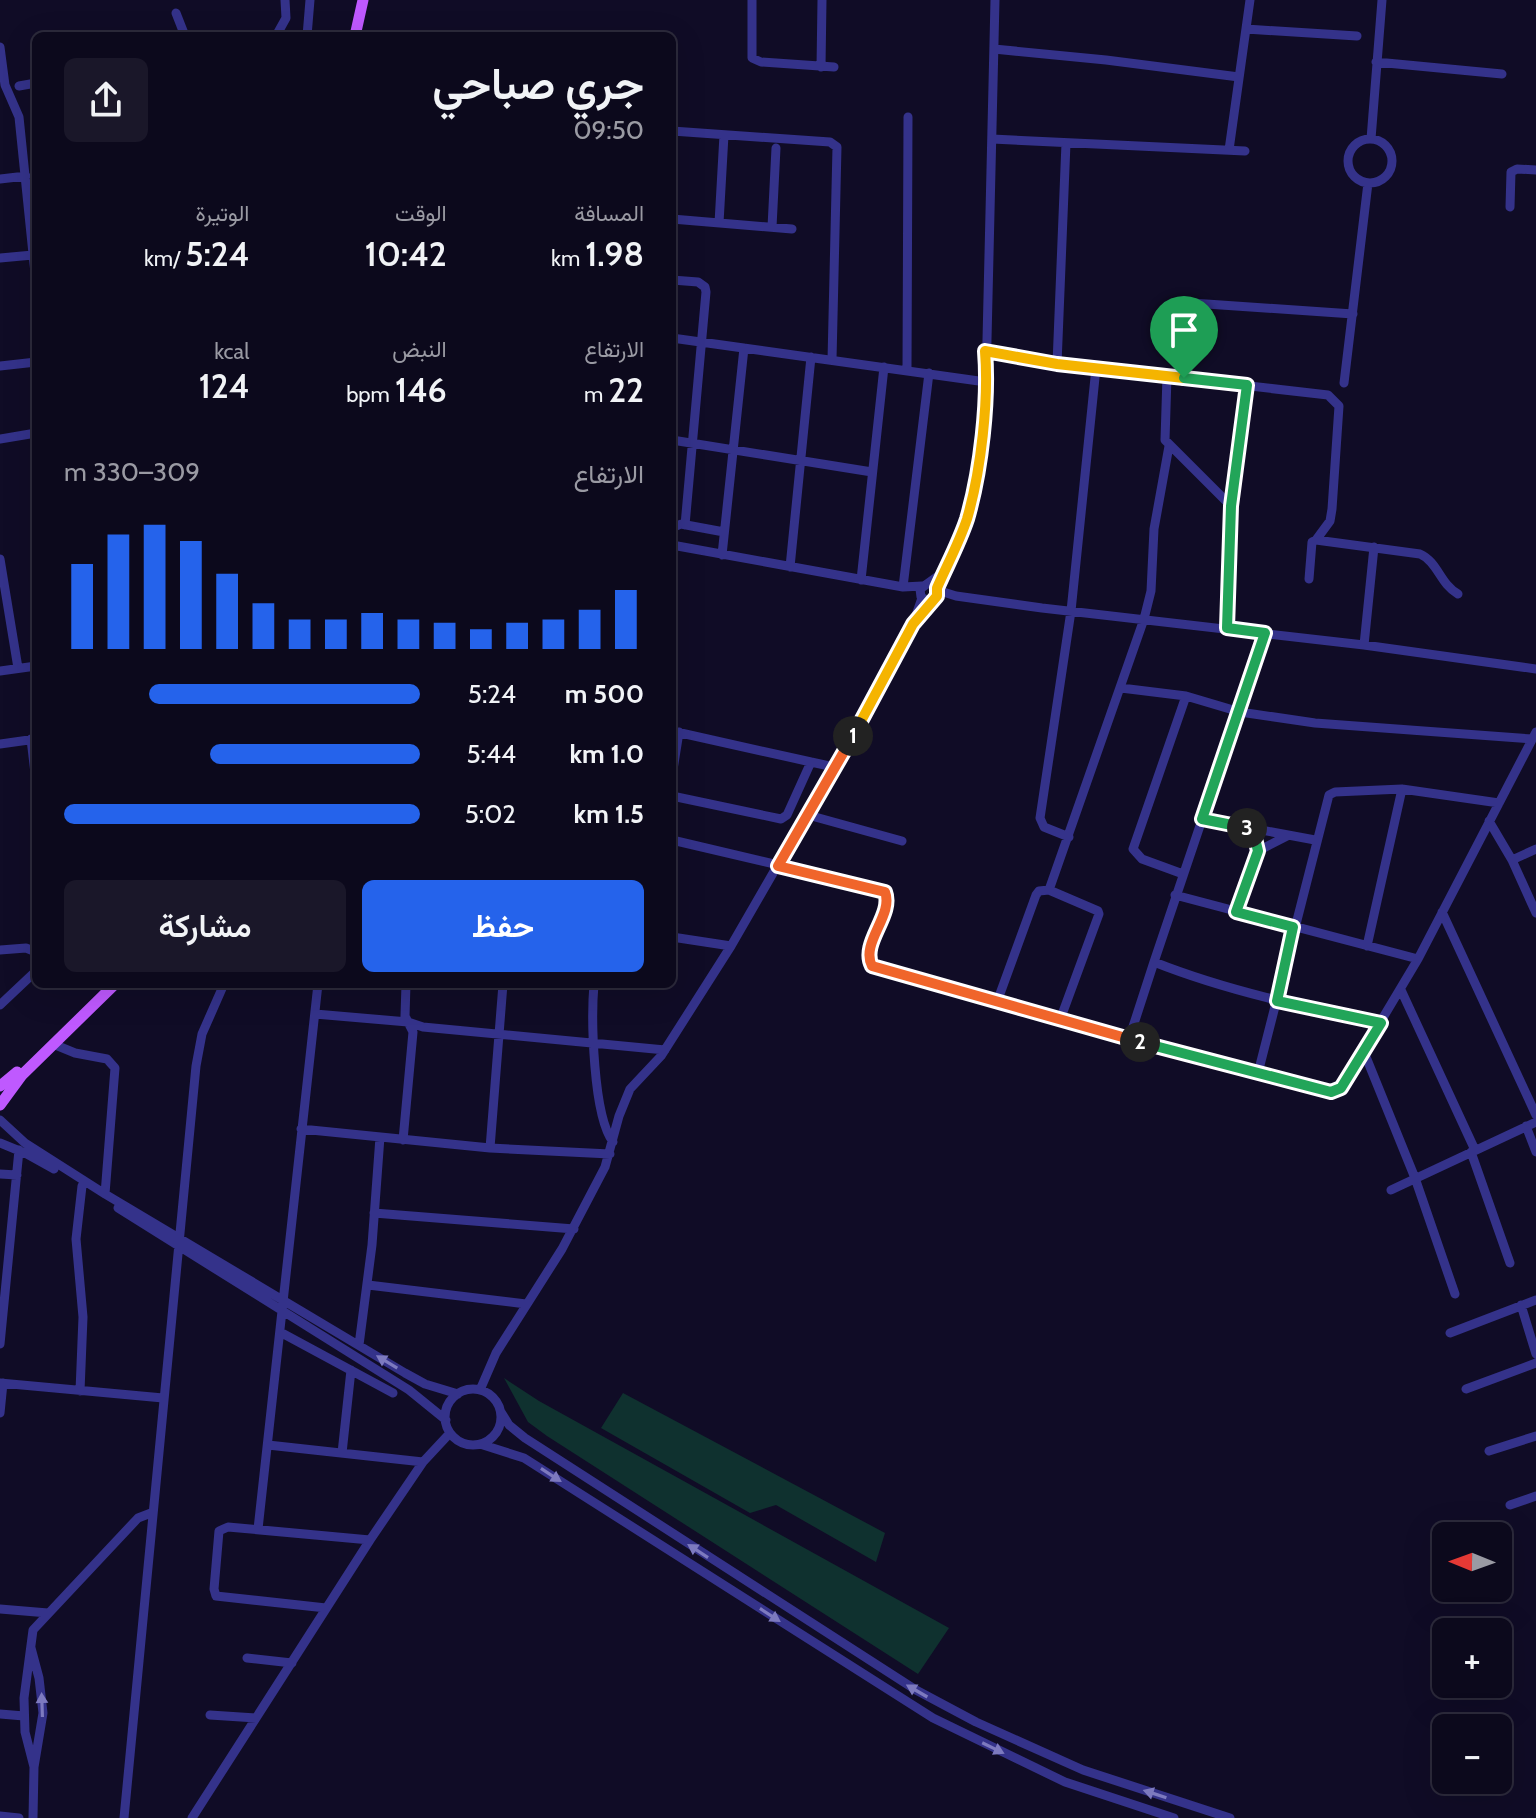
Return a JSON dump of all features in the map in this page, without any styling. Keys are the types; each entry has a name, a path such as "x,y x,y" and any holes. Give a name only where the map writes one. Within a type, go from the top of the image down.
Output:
{"main road":[{"path":"356,32 363,0"},
{"path":"0,1086 101,988"},
{"path":"0,1105 15,1083 111,988"}],"street":[{"path":"277,32 286,18 285,0"},
{"path":"307,32 310,0"},
{"path":"752,0 752,58 761,62 834,67"},
{"path":"821,67 822,0"},
{"path":"480,1390 496,1353 574,1229 610,1154 619,1116 630,1089 665,1050 731,946 808,815 929,593 944,572 966,522 974,491 986,382 995,0"},
{"path":"1229,150 1250,0"},
{"path":"1371,139 1382,0"},
{"path":"176,13 181,32"},
{"path":"1246,29 1357,36"},
{"path":"0,47 4,94 18,112 32,244"},
{"path":"994,49 1239,77"},
{"path":"1376,62 1502,74"},
{"path":"19,86 32,84"},
{"path":"907,370 908,117"},
{"path":"676,131 830,142 837,147 832,360"},
{"path":"719,223 724,135"},
{"path":"992,139 1245,151"},
{"path":"1371,139 1389,148 1392,162 1382,180 1368,183 1352,172 1348,159 1358,142 1371,139"},
{"path":"1057,364 1066,143"},
{"path":"772,227 776,148"},
{"path":"1510,207 1511,172 1517,169 1536,170"},
{"path":"0,179 26,176"},
{"path":"1344,383 1368,183"},
{"path":"676,219 792,229"},
{"path":"0,258 32,255"},
{"path":"676,280 698,282 705,287 685,525"},
{"path":"1184,378 1186,313 1192,303 1353,314"},
{"path":"676,339 986,382"},
{"path":"722,555 744,348"},
{"path":"985,351 1057,364 1328,395 1339,406 1330,521 1312,542 1309,579"},
{"path":"790,567 811,357"},
{"path":"0,366 32,362"},
{"path":"861,580 884,367"},
{"path":"1069,837 1044,827 1040,818 1071,611 1096,368"},
{"path":"903,587 929,373"},
{"path":"1167,376 1164,434 1169,446 1231,506"},
{"path":"1227,628 1231,506 1247,385"},
{"path":"0,439 32,434"},
{"path":"676,441 872,472"},
{"path":"1049,890 1144,619 1151,591 1154,529 1169,446"},
{"path":"676,525 724,532"},
{"path":"1316,540 1426,556 1442,581 1458,594"},
{"path":"676,546 929,593 1364,645 1536,669"},
{"path":"1364,645 1374,547"},
{"path":"0,559 18,668"},
{"path":"1129,1039 1265,633"},
{"path":"0,671 32,666"},
{"path":"676,842 884,890 888,899 869,956 872,966 1129,1039 1336,1092 1401,990 1534,736 1315,723 1240,712 1186,696 1121,688"},
{"path":"1183,874 1139,858 1133,845 1186,696"},
{"path":"676,732 834,767"},
{"path":"0,744 32,739"},
{"path":"676,797 781,819 787,815 811,762"},
{"path":"1258,1073 1315,840 1329,795 1335,792 1402,789 1499,803"},
{"path":"1367,946 1402,789"},
{"path":"808,815 902,841"},
{"path":"1202,819 1315,840"},
{"path":"1489,821 1512,860 1536,913"},
{"path":"1236,912 1258,851 1254,834 1248,828"},
{"path":"1258,851 1289,835"},
{"path":"1512,860 1536,849"},
{"path":"997,1002 1036,895 1039,891 1049,890 1099,914 1060,1020"},
{"path":"1175,895 1418,959"},
{"path":"1442,912 1536,1115"},
{"path":"676,938 731,946"},
{"path":"0,950 32,950"},
{"path":"1154,962 1277,1001 1381,1023"},
{"path":"0,1005 32,975"},
{"path":"124,1818 151,1513 199,1049 222,988"},
{"path":"258,1529 318,988"},
{"path":"403,1140 413,1032 405,1012 406,988"},
{"path":"490,1148 503,988"},
{"path":"594,988 592,1042 605,1130 613,1142"},
{"path":"1401,990 1473,1151 1510,1263"},
{"path":"315,1014 665,1050"},
{"path":"53,1044 75,1053 107,1059 115,1068 105,1194"},
{"path":"1364,1052 1415,1178 1455,1294"},
{"path":"0,1120 25,1143 283,1305 409,1390 446,1420"},
{"path":"1391,1190 1536,1122"},
{"path":"1526,1126 1536,1152"},
{"path":"301,1129 490,1148 610,1154"},
{"path":"359,1345 368,1285 380,1137"},
{"path":"0,1143 19,1150 178,1241"},
{"path":"0,1344 19,1150"},
{"path":"0,1174 17,1175"},
{"path":"80,1391 83,1317 76,1239 82,1186"},
{"path":"374,1213 574,1229"},
{"path":"368,1285 526,1304"},
{"path":"1450,1333 1536,1300"},
{"path":"283,1305 417,1380 458,1394"},
{"path":"1521,1305 1536,1354"},
{"path":"280,1332 393,1393"},
{"path":"1466,1389 1536,1363"},
{"path":"342,1453 351,1370"},
{"path":"0,1413 2,1383 163,1398"},
{"path":"1174,1818 1065,1782 956,1730 524,1458 480,1444 461,1442 450,1433 446,1420 447,1408 458,1394 468,1389 480,1390 494,1398 509,1425 525,1438 926,1696 1083,1770 1230,1818"},
{"path":"480,1444 494,1436 501,1421 501,1412"},
{"path":"192,1818 370,1540 423,1462 450,1433"},
{"path":"1489,1451 1536,1436"},
{"path":"268,1445 423,1462"},
{"path":"1510,1505 1536,1496"},
{"path":"34,1767 24,1716 25,1680 35,1626 138,1518 151,1513"},
{"path":"326,1608 216,1596 219,1531 225,1526 370,1540"},
{"path":"0,1609 48,1613"},
{"path":"30,1644 42,1696 41,1730 34,1767 33,1818"},
{"path":"247,1658 292,1663"},
{"path":"0,1714 24,1716"},
{"path":"210,1715 256,1718"},
{"path":"0,1816 19,1818"}],"green space":[{"path":"504,1378 539,1401 949,1628 918,1674 547,1436 528,1422"},
{"path":"623,1393 885,1533 876,1562 776,1505 750,1513 601,1428"}],"route":[{"path":"985,351 1057,364 1184,378 1247,385 1231,506 1227,628 1265,633 1202,819 1248,828 1257,842 1258,851 1236,912 1293,927 1277,1001 1381,1023 1336,1092 1060,1020 874,967 869,956 887,901 885,892 778,866 913,624 937,596 937,588 966,522 974,491 986,382 985,351"}]}
